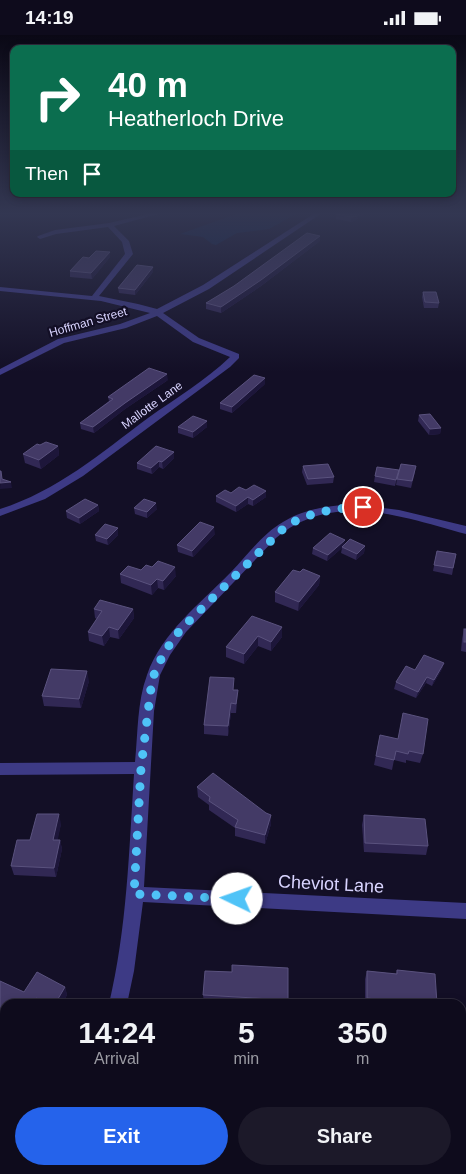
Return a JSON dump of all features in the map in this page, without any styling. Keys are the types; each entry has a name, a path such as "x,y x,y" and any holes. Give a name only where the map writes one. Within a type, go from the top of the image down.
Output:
{"street":[{"path":"93,299 119,266"},
{"name":"Hoffman Street","path":"0,372 61,341 123,326 157,312 200,291 238,266"},
{"path":"0,289 93,299 138,306 157,312"},
{"name":"Mallotte Lane","path":"0,513 35,501 60,487 198,387 236,356 189,336 157,312"},
{"path":"119,999 126,967 134,894 141,768 152,680 157,666 171,642 216,594 286,526 298,519 328,509 363,507 466,530"},
{"path":"0,769 141,768"},
{"name":"Cheviot Lane","path":"134,894 466,911"}],"building":[{"path":"75,266 97,266 91,273 70,271"},
{"path":"136,266 153,267 135,290 118,288"},
{"path":"261,266 280,266 221,307 206,303"},
{"path":"423,292 436,292 439,303 425,302"},
{"path":"149,368 167,374 93,427 80,423 113,399 108,397"},
{"path":"254,375 265,378 232,407 220,403"},
{"path":"430,414 441,428 430,429 419,415"},
{"path":"193,416 207,421 193,432 178,427"},
{"path":"46,442 58,446 39,460 23,454 37,444 40,445"},
{"path":"156,446 174,452 151,468 137,463"},
{"path":"328,464 334,477 308,479 303,466"},
{"path":"401,464 416,466 412,481 397,479"},
{"path":"377,467 399,470 396,480 375,476"},
{"path":"0,471 2,479 11,482 0,483"},
{"path":"254,485 266,491 253,500 248,497 236,506 216,496 225,490 231,493 239,487 246,490"},
{"path":"85,499 98,505 79,518 66,511"},
{"path":"144,499 156,503 147,512 134,508"},
{"path":"200,522 214,527 192,551 177,545"},
{"path":"105,524 118,528 107,539 95,535"},
{"path":"330,533 345,540 328,555 313,548"},
{"path":"350,539 365,546 357,554 342,547"},
{"path":"437,551 456,554 453,568 434,565"},
{"path":"158,561 175,567 163,581 157,579 151,585 120,574 128,566 141,570 146,565 152,567"},
{"path":"303,569 320,576 299,602 275,592 293,570 300,572"},
{"path":"100,600 133,609 118,630 109,627 102,636 88,632 102,611 94,609"},
{"path":"252,616 282,627 271,642 258,636 244,654 226,647"},
{"path":"464,629 466,629 466,642 464,642"},
{"path":"424,655 444,663 434,680 427,677 418,692 396,682 406,666 415,670"},
{"path":"51,669 87,671 79,699 42,696"},
{"path":"210,677 234,678 233,690 238,690 236,704 231,703 228,726 204,725"},
{"path":"403,713 428,719 423,754 409,751 408,754 396,751 394,760 376,756 380,735 398,739"},
{"path":"213,773 271,815 265,835 235,827 238,820 209,801 210,797 197,787"},
{"path":"37,814 59,814 53,840 60,840 54,868 11,866 17,840 30,840"},
{"path":"364,815 425,819 428,846 365,843"},
{"path":"232,965 288,968 288,999 203,995 205,971 232,972"},
{"path":"397,970 435,974 437,999 367,998 367,971 397,974"},
{"path":"37,972 65,987 58,999 0,999 0,981 24,992"}],"route":[{"path":"237,899 134,894 141,768 152,680 157,666 181,629 265,544 286,526 312,513 328,509 363,507"}]}
